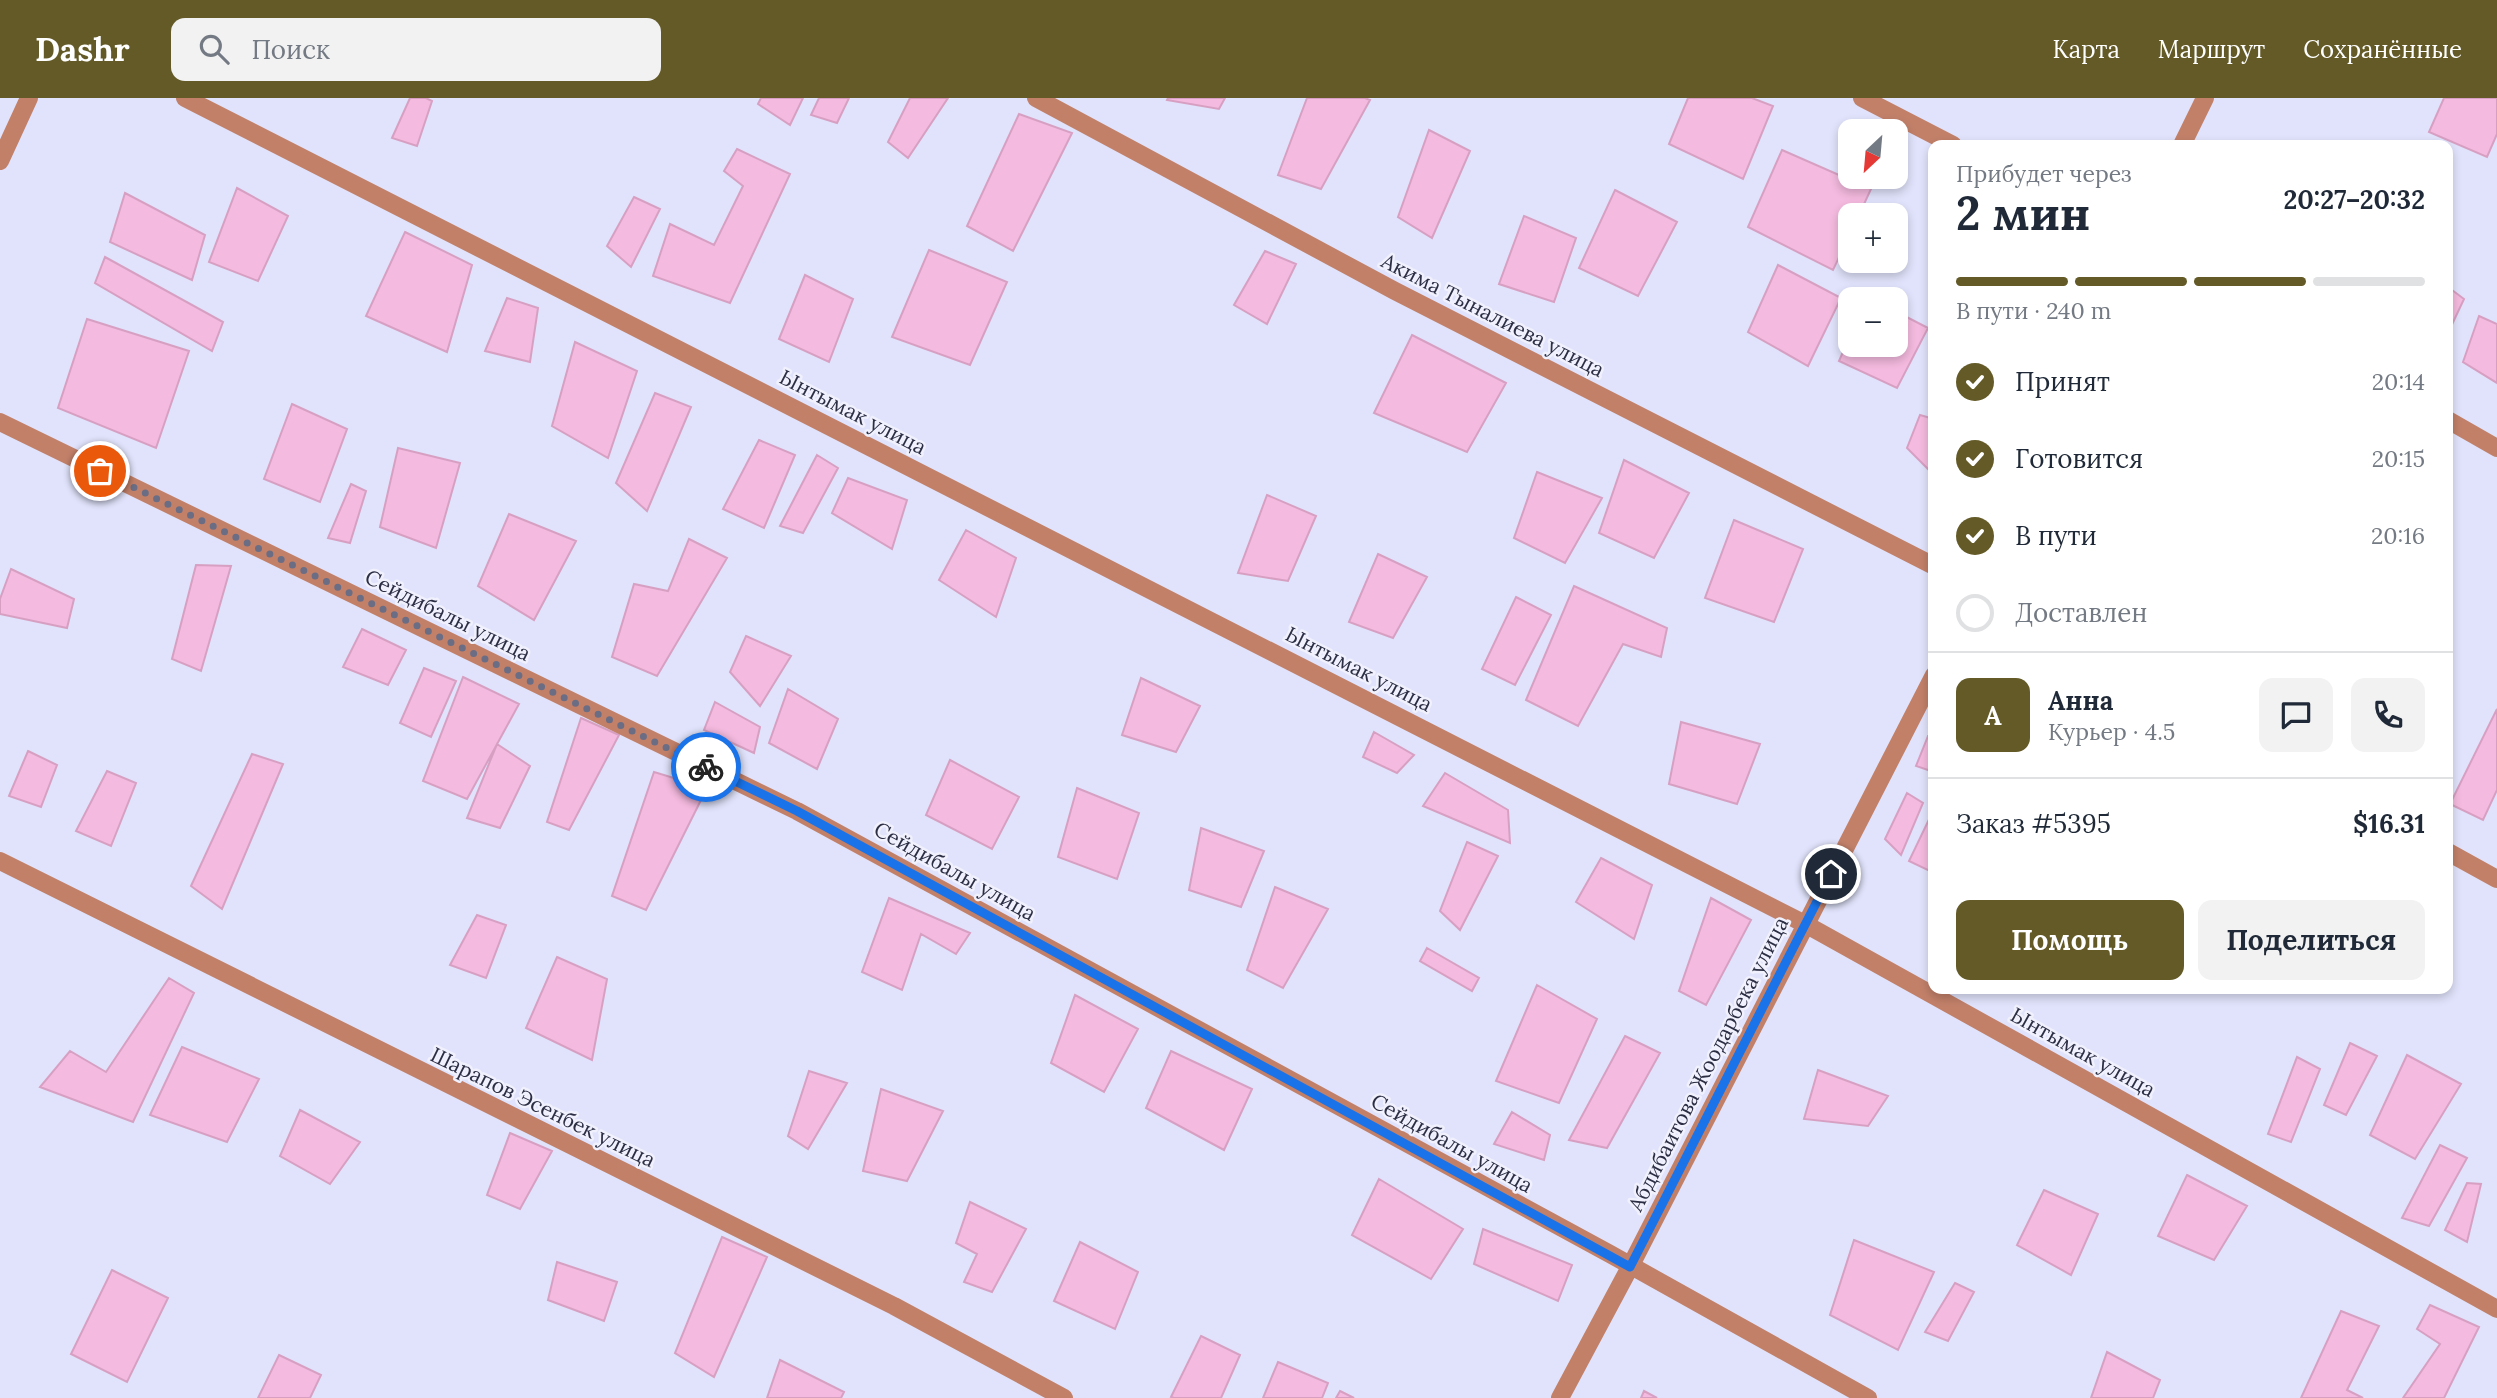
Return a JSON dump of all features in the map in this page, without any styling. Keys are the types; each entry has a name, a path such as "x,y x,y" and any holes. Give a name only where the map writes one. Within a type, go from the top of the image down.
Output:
{"street":[{"path":"0,161 29,98"},
{"name":"Ынтымак улица","path":"185,98 1805,923 1928,992"},
{"name":"Акима Тыналиева улица","path":"1036,98 1395,291 1928,563"},
{"path":"1861,98 1943,140"},
{"path":"2184,140 2205,98"},
{"name":"Сейдибалы улица","path":"0,422 797,811 1868,1398"},
{"path":"2453,423 2497,448"},
{"name":"Абдибаитова Жоодарбека улица","path":"1560,1398 1928,687"},
{"path":"2453,855 2497,879"},
{"name":"Шарапов Эсенбек улица","path":"0,862 881,1300 1064,1398"},
{"name":"Ынтымак улица","path":"1932,994 2497,1309"}],"building":[{"path":"410,98 426,98 432,101 417,146 392,138"},
{"path":"761,98 803,98 790,125 758,104"},
{"path":"819,98 849,98 837,123 811,115"},
{"path":"910,98 948,98 908,158 888,142"},
{"path":"1225,98 1219,109 1167,100"},
{"path":"1307,98 1370,100 1321,189 1278,175"},
{"path":"1688,98 1752,98 1773,106 1743,179 1669,144"},
{"path":"2444,98 2497,98 2497,134 2487,157 2453,140 2429,132"},
{"path":"1019,114 1072,133 1013,251 967,226"},
{"path":"1429,130 1470,151 1432,238 1398,217"},
{"path":"737,149 790,174 730,303 653,276 670,224 714,245 743,186 724,171"},
{"path":"1782,150 1838,175 1838,189 1871,189 1865,203 1838,203 1838,259 1833,270 1748,227"},
{"path":"237,188 288,216 258,281 209,262"},
{"path":"1615,190 1677,222 1638,296 1579,268"},
{"path":"125,193 205,235 192,280 110,242"},
{"path":"634,197 660,209 631,267 607,246"},
{"path":"1524,216 1576,238 1554,302 1499,284"},
{"path":"405,232 472,265 447,352 366,316"},
{"path":"929,250 1007,282 970,365 892,337"},
{"path":"1265,251 1296,264 1267,324 1234,305"},
{"path":"105,257 223,322 212,351 95,283"},
{"path":"1778,265 1838,296 1838,304 1808,366 1748,332"},
{"path":"805,275 853,299 829,362 779,339"},
{"path":"2453,291 2464,299 2453,322"},
{"path":"507,298 538,308 530,362 485,351"},
{"path":"2479,316 2497,324 2497,383 2463,362"},
{"path":"1908,318 1928,328 1897,388 1839,361 1841,357 1908,357"},
{"path":"87,319 189,351 156,448 58,408"},
{"path":"1412,335 1506,383 1467,452 1374,413"},
{"path":"575,342 637,371 608,458 552,426"},
{"path":"655,393 691,407 647,511 616,483"},
{"path":"292,404 347,429 320,502 264,479"},
{"path":"1920,415 1928,417 1928,469 1907,448"},
{"path":"759,440 795,455 764,528 723,509"},
{"path":"398,448 460,463 436,548 380,527"},
{"path":"817,455 838,468 803,533 780,526"},
{"path":"1624,460 1689,493 1654,558 1599,533"},
{"path":"1537,472 1602,498 1565,563 1514,538"},
{"path":"848,478 907,500 892,549 832,513"},
{"path":"351,484 366,491 350,543 328,538"},
{"path":"1267,495 1316,516 1288,581 1238,573"},
{"path":"509,514 576,541 534,620 478,586"},
{"path":"1734,520 1803,549 1774,622 1705,598"},
{"path":"966,530 1016,558 996,617 939,580"},
{"path":"689,539 727,558 657,676 612,657 634,584 668,591"},
{"path":"1378,554 1427,577 1393,638 1349,622"},
{"path":"196,565 231,566 201,671 172,659"},
{"path":"11,569 74,599 67,628 0,614 0,599"},
{"path":"1574,586 1667,628 1661,657 1623,644 1578,726 1526,700"},
{"path":"1516,597 1551,615 1515,685 1482,669"},
{"path":"362,629 406,650 388,685 343,667"},
{"path":"746,636 791,656 760,706 730,672"},
{"path":"424,668 456,681 431,737 400,723"},
{"path":"463,677 519,704 467,799 423,781"},
{"path":"1141,678 1200,706 1176,752 1122,735"},
{"path":"788,689 838,719 817,769 769,743"},
{"path":"715,702 760,727 754,753 704,730"},
{"path":"2497,709 2497,790 2483,820 2453,805 2453,798"},
{"path":"581,718 619,735 569,830 547,822"},
{"path":"1681,722 1760,744 1737,804 1669,784"},
{"path":"1374,732 1414,755 1397,773 1363,757"},
{"path":"1928,736 1928,770 1916,766"},
{"path":"497,744 530,766 500,828 467,818"},
{"path":"28,751 57,765 41,807 9,796"},
{"path":"252,754 283,764 222,909 191,886"},
{"path":"950,760 1019,797 992,849 926,815"},
{"path":"107,771 136,783 111,846 76,831"},
{"path":"654,772 707,788 646,910 612,896"},
{"path":"1445,773 1508,810 1510,843 1423,806"},
{"path":"1077,788 1139,813 1117,879 1058,857"},
{"path":"1907,793 1923,803 1901,855 1885,839"},
{"path":"1928,821 1928,870 1909,861"},
{"path":"1201,828 1264,851 1241,907 1189,890"},
{"path":"1467,842 1498,856 1460,930 1440,911"},
{"path":"1601,858 1652,885 1634,939 1576,902"},
{"path":"1275,887 1328,909 1283,988 1247,970"},
{"path":"889,898 970,933 956,954 921,934 902,990 862,972"},
{"path":"1711,898 1751,920 1706,1005 1679,991"},
{"path":"477,915 506,925 486,978 450,965"},
{"path":"1427,948 1479,978 1472,991 1420,961"},
{"path":"557,957 607,979 592,1060 526,1028"},
{"path":"169,978 194,993 133,1122 40,1087 70,1051 106,1072"},
{"path":"1537,985 1597,1019 1559,1103 1496,1081"},
{"path":"1075,995 1138,1029 1104,1092 1051,1063"},
{"path":"1625,1036 1660,1053 1607,1148 1569,1140"},
{"path":"2350,1043 2377,1056 2346,1115 2324,1105"},
{"path":"182,1047 259,1079 227,1142 150,1115"},
{"path":"1171,1051 1252,1089 1224,1150 1146,1108"},
{"path":"2407,1055 2461,1084 2415,1159 2370,1135"},
{"path":"2297,1057 2320,1069 2291,1142 2268,1134"},
{"path":"1818,1070 1888,1096 1868,1126 1804,1119"},
{"path":"809,1071 847,1083 808,1149 788,1136"},
{"path":"881,1089 943,1111 907,1181 863,1171"},
{"path":"300,1110 360,1142 330,1184 280,1156"},
{"path":"1512,1112 1550,1135 1544,1160 1494,1144"},
{"path":"510,1133 552,1151 520,1209 487,1195"},
{"path":"2440,1145 2467,1158 2429,1226 2402,1218"},
{"path":"2187,1175 2247,1206 2214,1260 2158,1236"},
{"path":"1379,1179 1463,1229 1431,1279 1352,1235"},
{"path":"2467,1183 2481,1184 2467,1242 2445,1230"},
{"path":"2044,1190 2098,1214 2071,1275 2017,1245"},
{"path":"970,1202 1026,1229 992,1292 964,1282 977,1254 956,1243"},
{"path":"1483,1229 1572,1265 1558,1301 1474,1264"},
{"path":"722,1237 767,1257 714,1377 675,1353"},
{"path":"1854,1240 1934,1272 1898,1350 1830,1315"},
{"path":"1080,1242 1138,1272 1115,1329 1054,1301"},
{"path":"557,1262 617,1282 604,1321 548,1300"},
{"path":"112,1270 168,1298 127,1382 71,1354"},
{"path":"1955,1283 1974,1292 1948,1341 1925,1332"},
{"path":"2430,1305 2479,1327 2444,1398 2403,1398 2440,1344 2417,1329"},
{"path":"2341,1311 2379,1326 2347,1390 2363,1398 2301,1398"},
{"path":"1201,1336 1240,1355 1221,1398 1171,1397"},
{"path":"2107,1352 2160,1380 2153,1398 2091,1398"},
{"path":"279,1355 321,1375 310,1398 258,1398"},
{"path":"780,1360 844,1392 841,1398 767,1398"},
{"path":"1278,1362 1328,1383 1322,1398 1263,1398"},
{"path":"1340,1391 1354,1398 1336,1398"},
{"path":"1644,1391 1657,1398 1641,1398"}],"way so far":[{"path":"100,471 706,767"}],"route":[{"path":"706,767 797,811 1630,1267 1831,874"}]}
